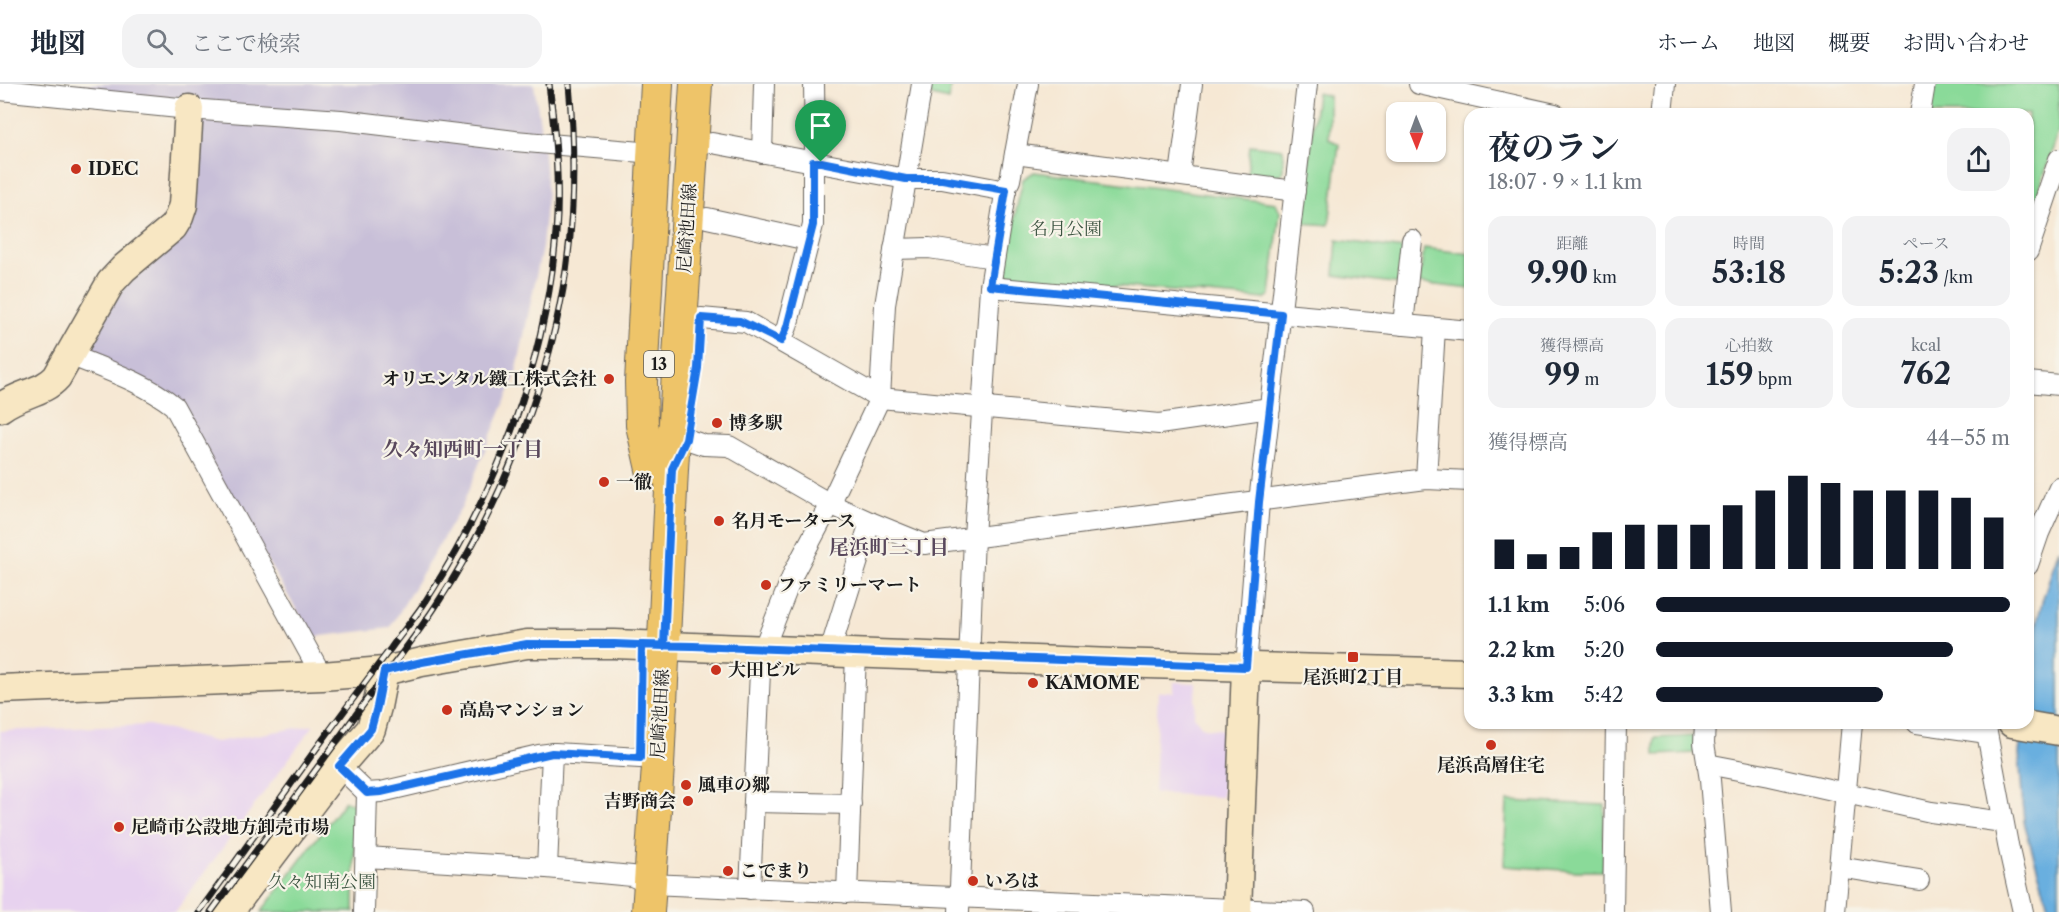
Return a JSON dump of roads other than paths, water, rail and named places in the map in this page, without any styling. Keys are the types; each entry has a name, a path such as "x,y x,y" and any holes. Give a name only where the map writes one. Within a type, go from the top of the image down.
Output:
{"main road":[{"path":"657,84 641,382 642,425 662,469 686,439 698,368 716,84"},
{"name":"尼崎池田線","path":"630,912 643,891 676,84"},
{"name":"尼崎池田線","path":"662,469 696,84"},
{"name":"尼崎池田線","path":"643,891 640,758 653,646"}],"street":[{"path":"762,153 764,84"},
{"path":"781,341 787,327 813,225 814,84"},
{"path":"750,889 762,650 794,572 830,504 880,398 884,324 894,249 922,84"},
{"path":"959,905 974,537 990,286 1006,190 1028,84"},
{"path":"1180,175 1192,84"},
{"path":"1237,911 1246,667 1259,502 1307,84"},
{"path":"1419,84 1528,108"},
{"path":"1663,108 1665,84"},
{"path":"1921,108 1925,84"},
{"path":"0,90 189,109 352,122 515,141 653,153"},
{"path":"0,408 11,399 50,384 70,355 111,282 172,227 179,217 183,205 189,109"},
{"path":"712,143 906,179 942,179 1006,190"},
{"path":"1014,154 1295,190"},
{"path":"2034,232 2059,159"},
{"path":"707,218 808,240"},
{"path":"1403,325 1412,240"},
{"path":"894,249 929,248 994,258"},
{"path":"990,286 1464,330"},
{"path":"701,318 740,321 781,341 880,398 1159,424 1270,408"},
{"path":"1426,479 1435,328"},
{"path":"70,355 136,382 160,395 174,406 322,676"},
{"path":"2034,383 2059,386"},
{"path":"686,439 704,445 729,446 830,504 919,543 1259,502 1426,479 1464,481"},
{"path":"2034,532 2059,488"},
{"path":"847,893 850,804 845,653 834,638 870,522"},
{"path":"0,689 322,676 384,671 527,644 653,646 1464,673"},
{"path":"229,912 339,766 371,729 384,671"},
{"path":"2034,727 2059,731"},
{"path":"1613,912 1616,729"},
{"path":"1705,729 1704,743 1721,912"},
{"path":"1836,912 1851,729"},
{"path":"1959,729 1987,733 2003,822 2023,912"},
{"path":"367,793 381,792 552,753 640,758"},
{"path":"547,868 552,753"},
{"path":"1707,765 1846,792 1931,812 2003,822"},
{"path":"339,766 367,793 364,912"},
{"path":"754,802 850,804"},
{"path":"366,856 547,868 643,891 750,889 847,893 959,905 1305,912"},
{"path":"1839,867 1919,880"}],"water":[{"path":"2059,549 2059,912 2050,912 2024,822 2019,753 2022,729 2034,729 2034,635"}],"railway":[{"path":"199,912 423,605 452,558 496,470 529,377 550,281 556,233 557,177 549,84"},
{"path":"211,912 426,620 478,534 515,454 544,371 555,330 567,264 573,187 569,84"}],"place":[{"name":"IDEC","path":"76,169"},
{"name":"オリエンタル鐵工株式会社","path":"609,379"},
{"name":"博多駅","path":"717,423"},
{"name":"一徹","path":"604,482"},
{"name":"名月モータース","path":"719,521"},
{"name":"ファミリーマート","path":"766,585"},
{"name":"尾浜町2丁目","path":"1353,657"},
{"name":"大田ビル","path":"716,670"},
{"name":"KAMOME","path":"1033,683"},
{"name":"高島マンション","path":"447,710"},
{"name":"尾浜高層住宅","path":"1491,745"},
{"name":"風車の郷","path":"686,785"},
{"name":"吉野商会","path":"688,801"},
{"name":"尼崎市公設地方卸売市場","path":"119,827"},
{"name":"こでまり","path":"728,871"},
{"name":"いろは","path":"973,881"}],"district":[{"name":"久々知西町一丁目","path":"463,449"},
{"name":"尾浜町三丁目","path":"889,547"}],"park label":[{"name":"名月公園","path":"1066,229"},
{"name":"久々知南公園","path":"322,882"}]}
